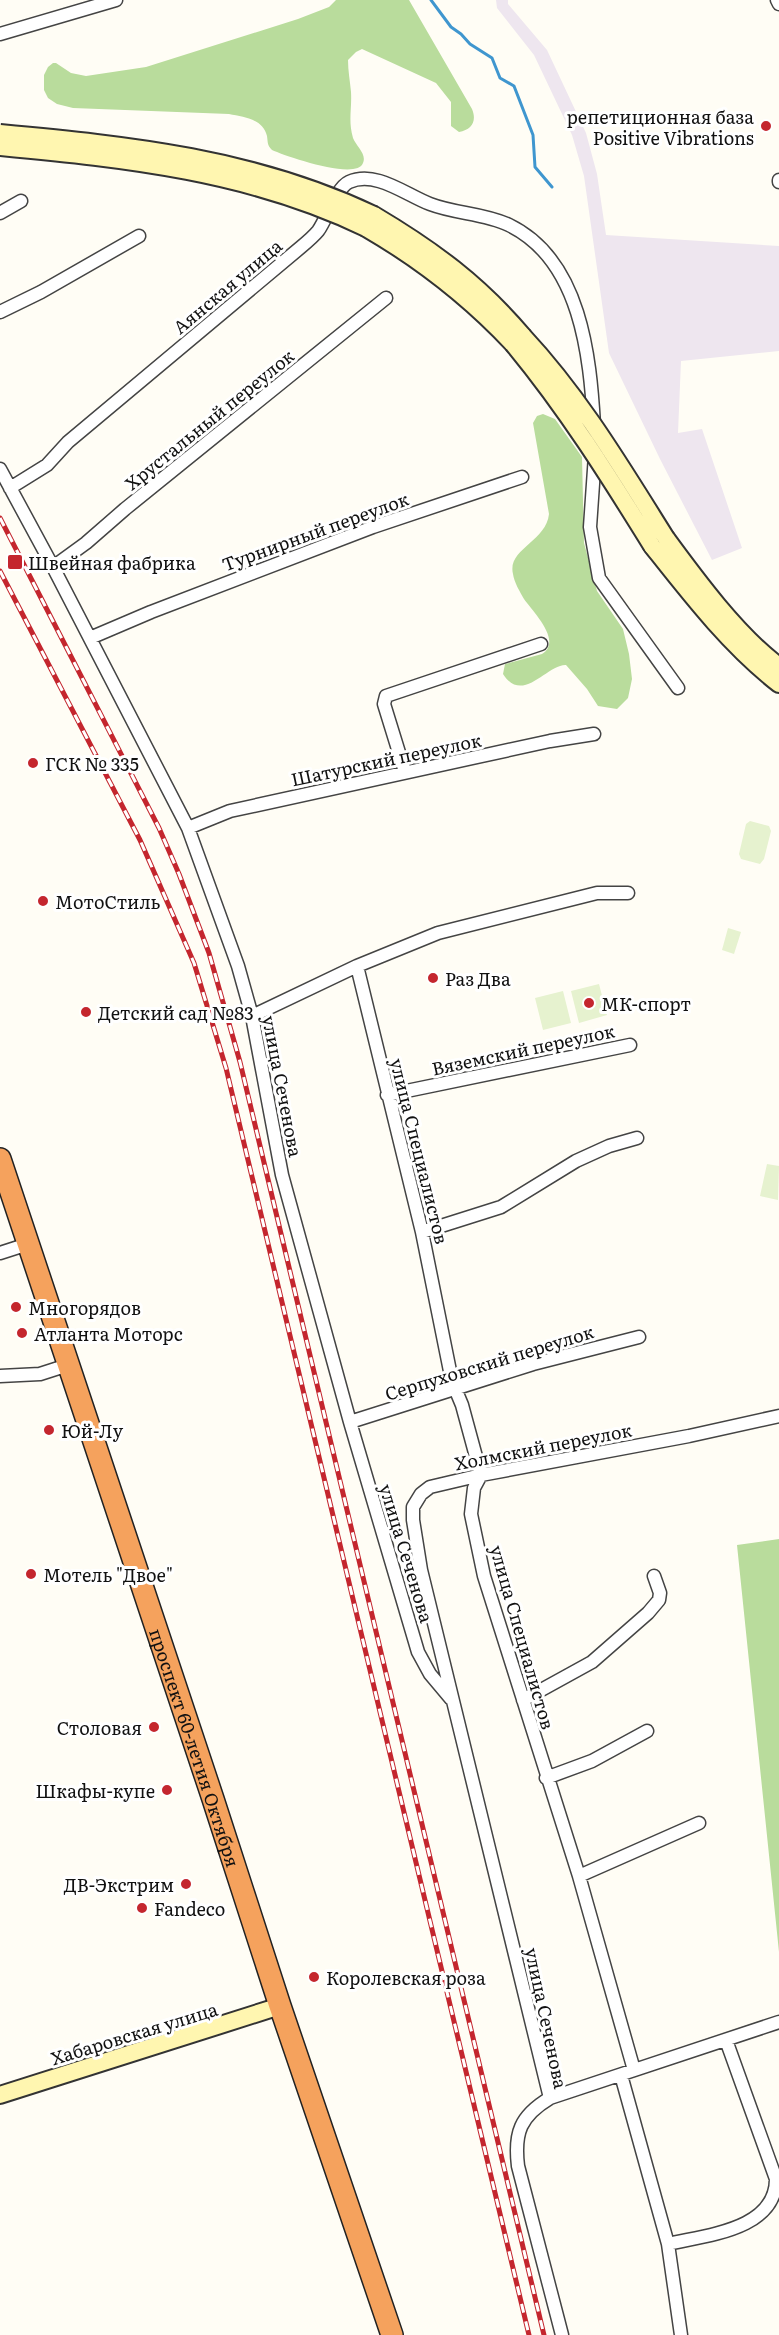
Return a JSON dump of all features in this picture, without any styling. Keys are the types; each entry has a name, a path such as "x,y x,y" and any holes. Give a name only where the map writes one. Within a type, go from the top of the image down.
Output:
{"highway":[{"name":"проспект 60-летия Октября","path":"0,1159 221,1822 280,2007 392,2335"}],"main road":[{"path":"0,133 80,140 206,159 295,182 344,200 398,246 444,279 518,340 708,614 766,674 779,684"},
{"path":"0,147 103,158 203,173 291,196 332,211 370,221"},
{"path":"659,542 779,666"},
{"name":"Хабаровская улица","path":"0,2095 280,2007"}],"street":[{"path":"0,34 116,0"},
{"path":"777,0 779,4"},
{"name":"Аянская улица","path":"9,488 46,465 68,442 301,247 317,232 340,190 349,182 358,179 386,183 433,205 475,213 510,225 533,241 554,266 571,297 584,335 590,375 596,450 590,527 599,578 678,688"},
{"path":"0,213 21,201"},
{"path":"0,312 41,292 139,236"},
{"name":"Хрустальный переулок","path":"53,567 86,543 124,509 386,298"},
{"name":"улица Сеченова","path":"0,470 53,567 188,828 238,966 252,1016 282,1175 350,1422 418,1652 424,1666 452,1699"},
{"name":"Турнирный переулок","path":"90,638 151,612 373,528 522,477"},
{"path":"405,772 384,704 386,696 541,644"},
{"name":"Шатурский переулок","path":"188,828 230,811 550,741 594,734"},
{"path":"252,1016 357,966 438,933 482,920 597,893 628,893"},
{"name":"улица Специалистов","path":"357,966 422,1232 455,1390 462,1405 481,1475 471,1500 471,1514 489,1598 579,1876 668,2244 681,2335"},
{"name":"Вяземский переулок","path":"387,1095 630,1045"},
{"path":"422,1232 501,1207 576,1161 609,1146 637,1138"},
{"path":"0,1253 28,1244"},
{"name":"Серпуховский переулок","path":"350,1422 533,1364 639,1337"},
{"path":"0,1376 40,1374 68,1365"},
{"name":"Холмский переулок","path":"414,1507 421,1494 430,1487 779,1416"},
{"name":"улица Сеченова","path":"414,1507 413,1520 422,1570 550,2097 530,2112 520,2127 516,2146 518,2166 562,2335"},
{"path":"522,1700 592,1662 648,1613 659,1600 660,1593 654,1576"},
{"path":"546,1778 592,1761 647,1731"},
{"path":"579,1876 699,1823"},
{"path":"550,2097 779,2022"},
{"path":"668,2244 742,2226 764,2208 776,2191 776,2179 726,2040"}],"shaded area":[{"path":"496,0 508,0 508,4 547,50 586,133 597,174 606,235 779,246 779,351 681,361 678,433 702,429 742,548 712,560 609,353 584,176 572,135 534,55 497,8"}],"green space":[{"path":"336,0 409,0 472,109 474,121 470,127 459,132 451,126 451,102 436,83 362,49 348,60 351,92 350,120 354,141 364,160 358,168 320,166 272,150 268,145 265,130 257,122 247,118 229,114 73,108 57,104 48,98 44,90 44,75 53,63 71,73 86,76 146,67 298,19 329,7"},
{"path":"543,414 555,419 582,457 584,543 597,591 623,629 629,654 632,679 628,698 617,709 598,706 566,665 551,670 527,685 519,686 503,674 505,664 542,654 548,648 549,642 544,626 517,587 513,565 521,551 541,532 549,514 533,423 537,416"},
{"path":"750,821 769,826 771,831 764,859 760,864 741,859 739,854 746,824"},
{"path":"728,928 741,932 734,954 722,950"},
{"name":"МК-спорт","path":"599,984 607,1015 579,1023 571,991"},
{"path":"563,991 571,1023 543,1030 535,998"},
{"path":"767,1164 779,1166 778,1200 760,1196"},
{"path":"779,1539 779,1952 737,1545"}],"waterway":[{"path":"431,0 451,27 470,44 492,58 500,78 514,86 533,135 535,167 552,187"}],"railway":[{"path":"0,518 159,828 209,953 240,1062 544,2335"},
{"path":"0,571 140,840 194,963 226,1068 529,2335"}],"place":[{"name":"репетиционная база Positive Vibrations","path":"766,126"},
{"name":"Швейная фабрика","path":"15,562"},
{"name":"ГСК № 335","path":"33,763"},
{"name":"МотоСтиль","path":"43,901"},
{"name":"Раз Два","path":"433,978"},
{"name":"МК-спорт","path":"589,1003"},
{"name":"Детский сад №83","path":"86,1012"},
{"name":"Многорядов","path":"16,1307"},
{"name":"Атланта Моторс","path":"22,1333"},
{"name":"Юй-Лу","path":"49,1430"},
{"name":"Мотель \"Двое\"","path":"31,1574"},
{"name":"Столовая","path":"154,1727"},
{"name":"Шкафы-купе","path":"167,1790"},
{"name":"ДВ-Экстрим","path":"186,1884"},
{"name":"Fandeco","path":"142,1908"},
{"name":"Королевская роза","path":"314,1977"}]}
